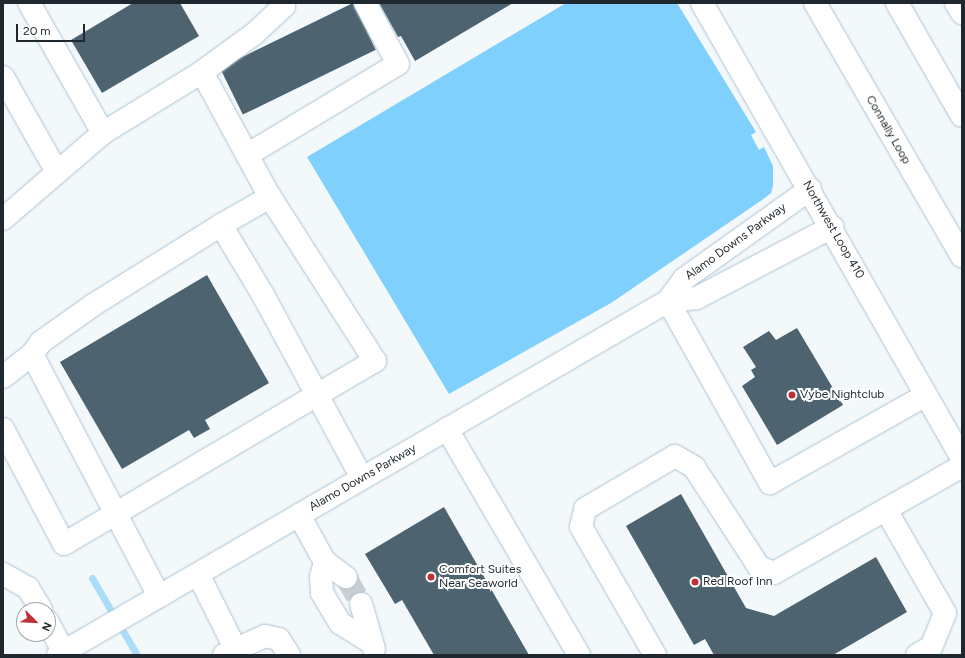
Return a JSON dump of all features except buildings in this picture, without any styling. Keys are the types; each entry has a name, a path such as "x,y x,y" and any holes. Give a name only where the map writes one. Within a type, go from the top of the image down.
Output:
{"main road":[{"path":"29,3 103,134"},
{"path":"247,155 398,64 365,3"},
{"name":"Northwest Loop 410","path":"702,3 832,227 962,458"},
{"name":"Connally Loop","path":"815,3 962,257"},
{"path":"897,3 962,116"},
{"path":"956,3 962,13"},
{"path":"3,219 103,134 202,72 254,34 286,4"},
{"path":"3,429 64,544 317,398 375,361 270,197 202,72"},
{"path":"3,78 57,172"},
{"name":"Alamo Downs Parkway","path":"62,654 159,596 668,301 684,279 810,189"},
{"path":"3,377 32,354 41,342 99,301 221,225 270,197"},
{"path":"221,225 263,295 317,398 362,478"},
{"name":"Alamo Downs Parkway","path":"668,301 697,298 832,227"},
{"path":"668,301 770,483 926,395"},
{"path":"32,354 159,596"},
{"path":"447,430 579,655"},
{"path":"655,655 581,527 585,509 675,456 694,467 759,567 774,573 962,466"},
{"path":"886,510 945,613 931,647 917,655"},
{"path":"299,515 325,562 346,577"},
{"path":"325,562 321,577 322,593 340,623 374,648"},
{"path":"3,574 28,588 36,602"},
{"path":"198,574 230,652 265,636 279,639 289,655"},
{"path":"361,604 374,648"},
{"path":"56,640 62,654"}],"shaded area":[{"path":"566,3 677,3 756,132 751,135 759,150 764,147 773,166 773,186 771,193 611,303 449,394 307,157"}],"waterway":[{"path":"92,578 137,655"}],"tunnel":[{"path":"346,577 361,604"}],"place":[{"name":"Vybe Nightclub","path":"792,395"},
{"name":"Comfort Suites Near Seaworld","path":"431,577"},
{"name":"Red Roof Inn","path":"695,582"}]}
